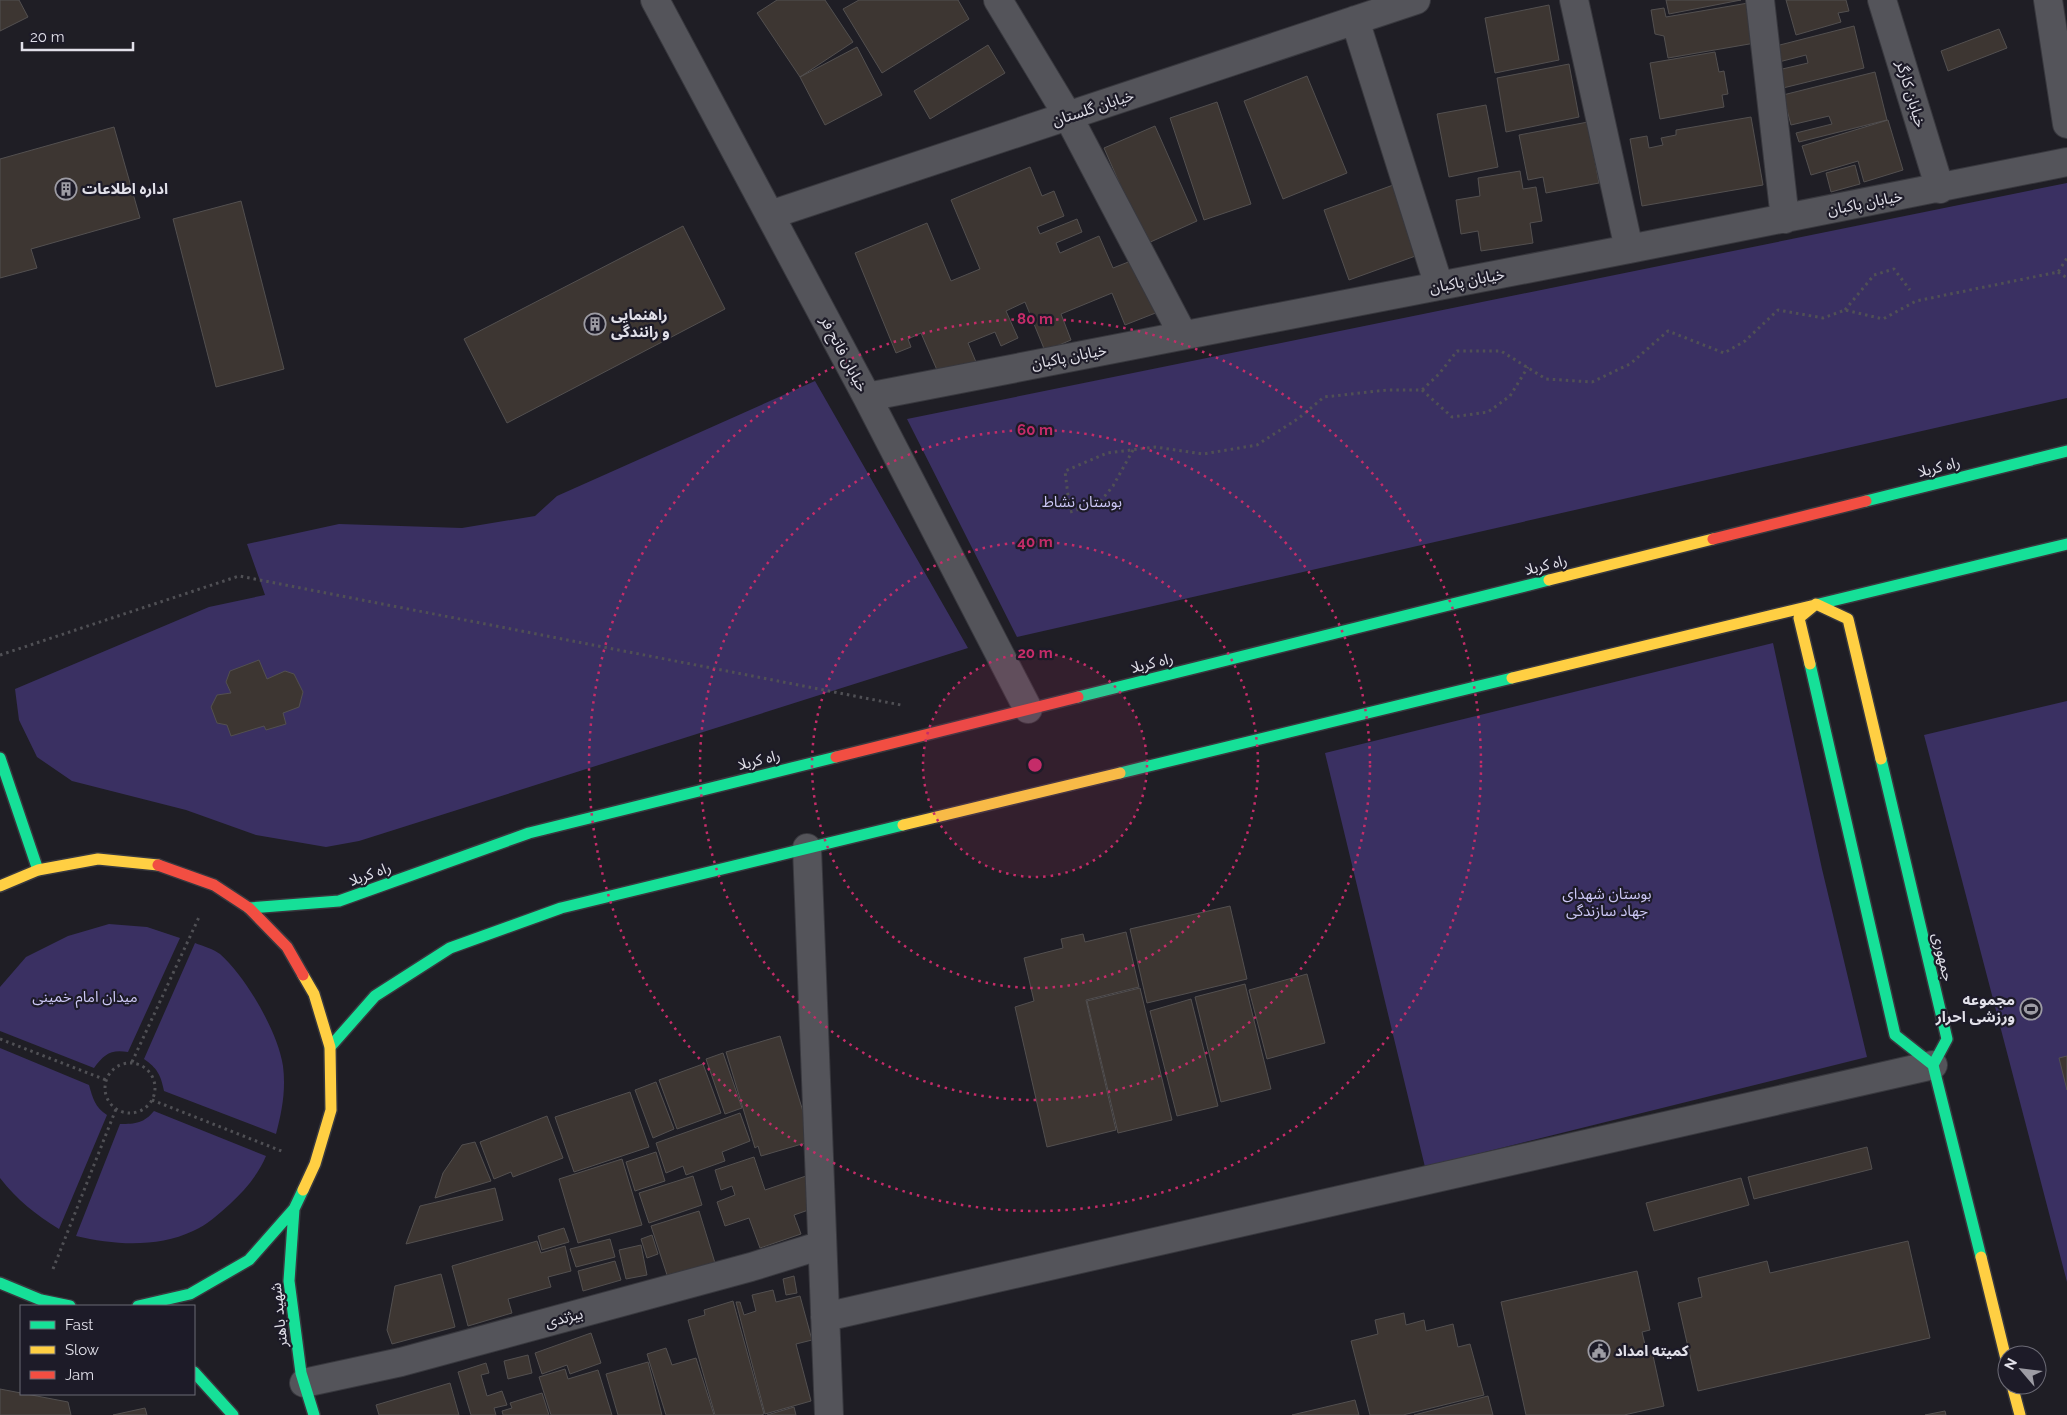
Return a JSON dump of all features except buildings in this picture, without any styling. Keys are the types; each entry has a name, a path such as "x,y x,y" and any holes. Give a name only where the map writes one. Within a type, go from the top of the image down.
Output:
{"main road":[{"name":"راه کربلا","path":"249,908 339,901 529,833 2067,451"},
{"path":"330,1046 375,996 450,948 561,908 2067,544"},
{"path":"1816,604 1799,618 1895,1035 1933,1065 2003,1345"},
{"name":"جمهوری","path":"1816,604 1848,619 1947,1039 1933,1065"},
{"path":"0,758 38,870"},
{"path":"0,886 38,870 98,859 157,864 214,885 249,908 287,947 314,994 330,1046 331,1110 315,1164 294,1209 248,1260 190,1294 142,1305"},
{"name":"شهید باهنر","path":"294,1209 289,1282 304,1383 314,1415"},
{"path":"1,1284 41,1300 65,1305"},
{"path":"195,1373 233,1415"},
{"path":"2015,1395 2020,1415"}],"street":[{"name":"خیابان فاتح فر","path":"656,0 867,397 1028,709"},
{"path":"998,0 1068,116 1183,335"},
{"name":"خیابان گلستان","path":"770,215 1416,0"},
{"path":"1574,0 1629,250"},
{"path":"1760,0 1785,219"},
{"name":"خیابان کارگر","path":"1882,0 1940,189"},
{"path":"2048,0 2067,124"},
{"path":"1355,20 1439,286"},
{"name":"خیابان پاکبان","path":"867,397 1629,250 2067,162"},
{"path":"807,848 829,1415"},
{"path":"825,1317 1933,1065"},
{"name":"بیژندی","path":"304,1383 401,1362 751,1267 822,1245"}],"path":[{"path":"2058,272 2067,258"},
{"path":"1422,390 1439,374 1457,351 1501,351 1546,378 1592,382 1630,364 1668,330 1724,353 1744,340 1778,310 1823,318 1845,310 1874,275 1894,269 1910,290"},
{"path":"1845,310 1883,319 1916,301 2058,272 2067,278"},
{"path":"1133,450 1113,486 1099,503 1070,512 1065,471 1106,453 1154,447 1203,454 1256,445 1299,418 1324,397 1387,390 1422,390 1452,416 1488,412 1510,396 1528,368"},
{"path":"0,655 239,576 902,705"},
{"path":"132,1062 214,885"},
{"path":"0,1039 106,1080"},
{"path":"132,1062 147,1068 155,1083 152,1100 140,1111 124,1113 116,1109 106,1097 106,1080 116,1067 132,1062"},
{"path":"152,1100 315,1164"},
{"path":"41,1300 116,1109"}],"green space":[{"name":"بوستان نشاط","path":"2067,183 2067,398 1017,637 907,419"},
{"path":"815,381 968,648 359,841 326,847 256,835 186,810 72,781 37,757 19,720 15,689 209,607 265,595 247,544 339,524 462,528 535,516 557,496"},
{"name":"بوستان شهدای جهاد سازندگی","path":"1773,643 1822,869 1867,1057 1425,1167 1325,753"},
{"name":"مجموعه ورزشی احرار","path":"2067,701 2067,1282 1924,735"},
{"name":"میدان امام خمینی","path":"109,924 147,927 180,938 128,1052 112,1052 101,1059 94,1068 0,1031 0,987 26,957 68,936"},
{"name":"میدان امام خمینی","path":"195,943 217,952 230,964 250,991 275,1037 283,1066 284,1084 282,1109 276,1134 164,1091 158,1072 144,1059"},
{"path":"0,1048 89,1085 95,1102 107,1115 59,1229 42,1218 13,1194 0,1178"},
{"path":"154,1111 266,1156 263,1163 251,1182 230,1204 213,1219 193,1231 165,1240 135,1243 120,1243 76,1236 120,1124 139,1122 147,1118"}],"traffic: fast":[{"path":"1866,501 2067,451"},
{"path":"1815,605 2067,544"},
{"path":"1078,697 1549,580"},
{"path":"1810,664 1895,1035 1933,1065"},
{"path":"1120,773 1512,678"},
{"path":"249,908 339,901 529,833 836,757"},
{"path":"0,758 38,870"},
{"path":"1881,759 1947,1039 1933,1065 1981,1257"},
{"path":"330,1047 375,996 450,948 561,908 903,825"},
{"path":"142,1305 190,1294 249,1260 294,1209 303,1190"},
{"path":"294,1209 289,1281 301,1373 314,1415"},
{"path":"0,1283 41,1300 65,1305"},
{"path":"195,1373 233,1415"}],"traffic: slow":[{"path":"1549,580 1713,539"},
{"path":"1810,664 1799,618 1816,604 1848,619 1881,759"},
{"path":"1512,678 1815,605"},
{"path":"903,825 1120,773"},
{"path":"0,886 38,870 98,859 158,865"},
{"path":"303,975 314,994 330,1047 331,1110 315,1164 303,1190"},
{"path":"1981,1257 2003,1345"},
{"path":"2015,1395 2020,1415"}],"traffic: jam":[{"path":"1713,539 1866,501"},
{"path":"836,757 1078,697"},
{"path":"158,865 214,885 249,908 287,947 303,975"}],"place":[{"name":"اداره اطلاعات","path":"66,189"},
{"name":"راهنمایی و رانندگی","path":"595,324"},
{"name":"مجموعه ورزشی احرار","path":"2031,1009"},
{"name":"کمیته امداد","path":"1599,1351"}]}
